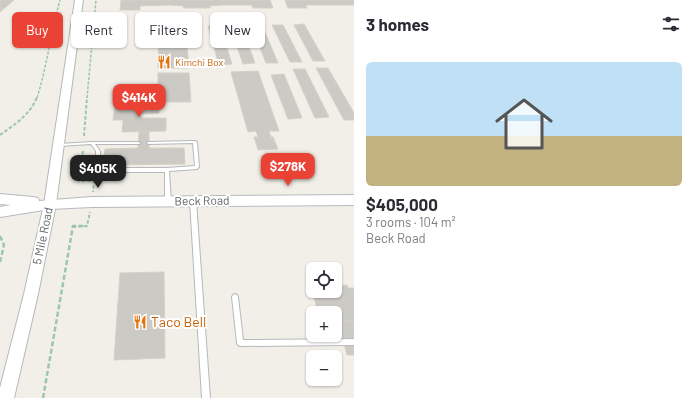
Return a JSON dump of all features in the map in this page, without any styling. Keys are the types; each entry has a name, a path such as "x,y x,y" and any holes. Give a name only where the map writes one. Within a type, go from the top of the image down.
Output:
{"main road":[{"name":"Beck Road","path":"0,199 50,204 354,200"},
{"name":"Beck Road","path":"0,212 50,204"}],"street":[{"name":"5 Mile Road","path":"6,398 31,294 50,204 79,0"}],"lane":[{"path":"92,144 98,151 98,166 102,168 167,170 197,167 195,142 149,142"},
{"path":"59,145 138,143"},
{"path":"167,170 168,202"},
{"path":"193,201 206,398"},
{"path":"235,297 240,343 354,342"}],"path":[{"path":"0,135 23,118 35,103 44,74 51,32 60,0"},
{"path":"0,236 4,245 0,262"}],"building":[{"path":"0,0 14,0 0,12"},
{"path":"121,0 270,0 273,8 253,8 252,5 223,5 210,6 210,8 184,8 183,6 170,5 140,6 140,10 120,10"},
{"path":"285,0 354,0 354,5 306,5 307,8 288,8"},
{"path":"304,24 325,61 313,61 294,25"},
{"path":"272,25 283,25 302,62 290,62"},
{"path":"265,32 278,63 266,63 260,48 265,48"},
{"path":"159,48 187,48 189,68 158,68"},
{"path":"214,48 227,48 232,64 219,65"},
{"path":"238,48 249,48 255,63 243,64"},
{"path":"316,68 328,68 354,113 354,120 344,120"},
{"path":"293,69 305,69 329,117 315,118"},
{"path":"258,71 279,131 269,131 278,149 258,150 254,137 258,137 256,131 248,132 231,72"},
{"path":"158,73 189,73 191,102 158,102"},
{"path":"284,74 302,118 288,119 271,75"},
{"path":"159,103 159,113 141,114 141,118 166,118 166,131 122,132 123,120 113,120 115,104"},
{"path":"149,131 149,148 184,148 185,164 103,165 105,149 138,148 139,132"},
{"path":"164,272 165,358 114,360 120,273"},
{"path":"342,285 347,285 348,288 354,288 354,321 342,321 342,306 316,306 314,298 342,298"},
{"path":"342,321 354,321 354,355 347,355 342,336"}],"place":[{"name":"Kimchi Box","path":"164,62"},
{"name":"Taco Bell","path":"140,322"}]}
